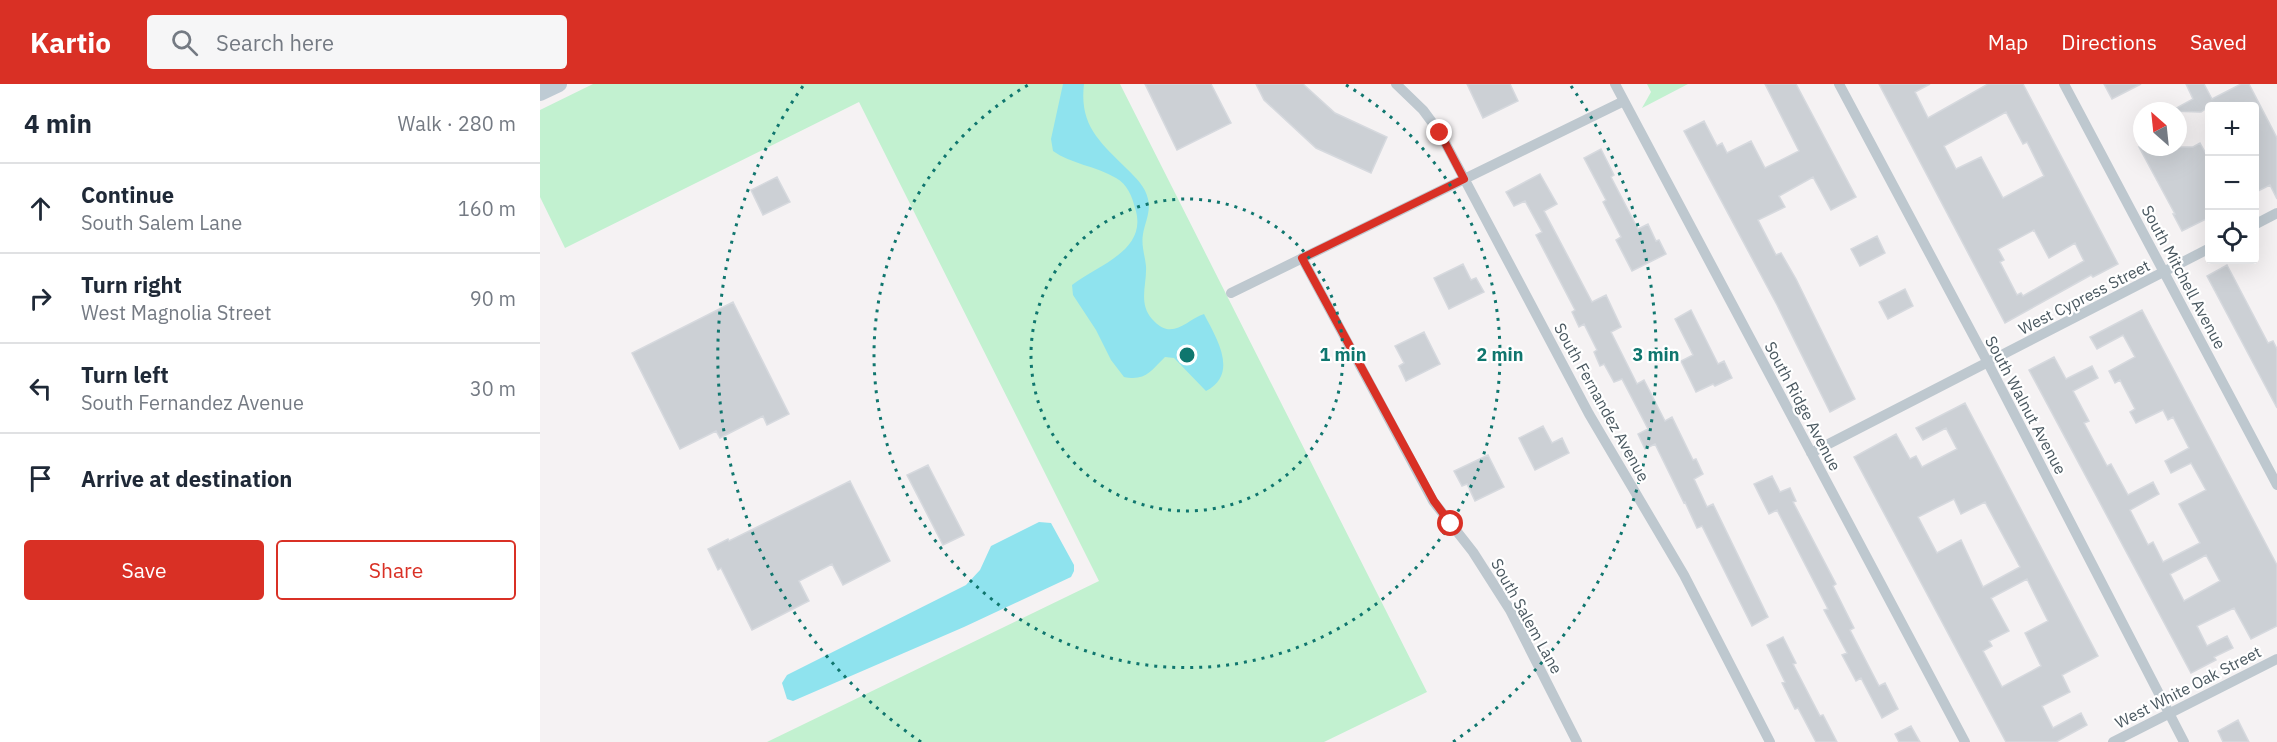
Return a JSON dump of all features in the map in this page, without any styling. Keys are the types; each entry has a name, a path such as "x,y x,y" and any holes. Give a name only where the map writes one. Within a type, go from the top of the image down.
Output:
{"main road":[{"path":"540,93 559,84"}],"street":[{"name":"South Fernandez Avenue","path":"1396,84 1423,110 1440,133 1589,414 1683,575 1770,742"},
{"name":"South Ridge Avenue","path":"1615,84 1965,742"},
{"name":"South Walnut Avenue","path":"1839,84 1988,363 2184,742"},
{"name":"South Mitchell Avenue","path":"2064,84 2277,485"},
{"path":"1231,292 1624,101"},
{"path":"2259,222 2277,213"},
{"name":"West Cypress Street","path":"1811,453 2205,251"},
{"name":"South Salem Lane","path":"1302,258 1434,501 1473,552 1510,610 1577,742"},
{"name":"West White Oak Street","path":"2113,742 2277,659"}],"green space":[{"path":"593,84 1120,84 1427,692 1324,742 767,742 1099,581 859,102 565,248 540,197 540,110"},
{"path":"1647,84 1688,84 1642,108 1651,92"}],"water":[{"path":"1063,84 1084,84 1083,99 1088,122 1100,141 1137,179 1147,194 1149,208 1142,242 1146,266 1144,300 1148,313 1159,326 1166,329 1179,327 1204,314 1214,334 1219,345 1223,366 1216,384 1206,391 1174,358 1165,357 1147,374 1137,378 1124,377 1111,360 1096,330 1073,295 1072,285 1107,263 1128,246 1135,235 1137,223 1131,195 1120,181 1053,151 1051,139"},
{"path":"1039,522 1051,523 1074,565 1071,577 964,627 793,701 787,699 782,683 787,675 966,585 980,570 991,546"}],"building":[{"path":"1145,84 1211,84 1231,123 1177,150"},
{"path":"1256,84 1303,84 1335,113 1387,137 1371,173 1316,148 1264,100"},
{"path":"1467,84 1510,84 1518,101 1483,118"},
{"path":"1765,84 1796,84 1856,197 1831,210 1813,177 1779,196 1785,207 1758,220 1776,255 1781,253 1796,279 1855,399 1830,412 1777,305 1684,131 1704,121 1717,146 1722,143 1727,153 1751,141 1765,168 1799,151"},
{"path":"1879,84 1930,84 1915,92 1928,118 1988,84 2023,84 2118,264 2093,277 2091,275 2005,323","holes":["2006,112 2023,144 2027,142 2044,176 2003,198 1981,157 1956,169 1944,146","2034,230 2049,258 2075,243 2084,261 2023,296 2021,293 2017,295 2000,262 2004,260 1998,249"]},
{"path":"2104,84 2141,84 2112,99"},
{"path":"2186,84 2204,84 2212,99 2241,84 2249,84 2258,102 2205,102 2205,109 2201,112 2187,112 2187,102 2193,99"},
{"path":"2259,103 2277,138 2277,199 2270,185 2259,190"},
{"path":"2200,143 2205,152 2205,220 2182,231 2144,156 2187,156 2187,147"},
{"path":"1601,149 1614,175 1611,177 1638,229 1648,224 1656,241 1659,240 1666,254 1632,271 1616,240 1621,237 1603,202 1606,200 1584,158"},
{"path":"1540,174 1557,204 1544,211 1592,302 1606,295 1621,327 1611,332 1637,384 1644,380 1665,421 1672,417 1693,460 1696,459 1703,474 1694,479 1707,507 1713,504 1768,617 1752,626 1702,526 1697,528 1655,444 1645,449 1638,434 1648,429 1622,379 1614,382 1604,364 1600,366 1594,352 1597,350 1584,324 1579,327 1572,312 1575,310 1536,235 1542,232 1525,201 1514,206 1506,192"},
{"path":"777,177 790,202 763,215 751,190"},
{"path":"1877,236 1885,253 1860,266 1851,249"},
{"path":"1463,264 1471,280 1476,278 1484,292 1449,309 1434,278"},
{"path":"2227,265 2268,343 2273,341 2277,349 2277,408 2207,276"},
{"path":"1905,289 1913,306 1888,319 1879,302"},
{"path":"733,302 789,414 767,425 763,416 720,438 716,431 680,449 632,353"},
{"path":"1691,310 1718,364 1724,361 1732,378 1696,392 1681,361 1693,355 1675,319"},
{"path":"2142,310 2277,565 2277,626 2251,639 2234,608 2197,626 2207,646 2227,636 2233,648 2214,657 2216,660 2191,673 2029,370 2054,357 2066,379 2092,366 2098,378 2073,391 2089,421 2084,423 2107,466 2111,464 2128,495 2153,482 2159,494 2130,510 2148,545 2153,542 2163,562 2200,543 2179,504 2206,490 2191,463 2171,473 2165,461 2189,448 2173,417 2168,420 2163,410 2136,423 2130,412 2135,409 2120,380 2115,383 2109,371 2135,357 2123,335 2097,349 2090,337","holes":["2206,555 2220,581 2184,601 2170,574"]},
{"path":"1424,332 1440,364 1406,381 1399,366 1404,363 1395,346"},
{"path":"1965,403 2098,656 2062,675 2070,692 2042,706 2053,728 2081,713 2087,725 2056,742 2006,742 1854,457 1896,434 1910,459 1916,456 1922,467 1957,449 1946,428 1923,440 1916,428","holes":["1954,499 1961,514 1985,502 2020,567 1983,587 1961,540 1937,553 1918,517","2027,579 2048,621 2025,633 2041,666 2002,687 1983,651 1992,646 1989,641 2009,631 1991,598"]},
{"path":"1543,426 1552,443 1562,438 1569,453 1535,470 1519,438"},
{"path":"1488,455 1504,487 1475,501 1467,484 1462,486 1454,471"},
{"path":"928,465 964,535 943,545 907,475"},
{"path":"1772,476 1780,492 1790,488 1796,501 1793,502 1836,584 1833,586 1854,628 1850,630 1879,686 1885,683 1898,709 1882,718 1861,678 1856,681 1842,655 1847,653 1824,610 1828,609 1777,510 1769,514 1754,484"},
{"path":"850,481 890,561 843,585 832,564 799,581 809,601 752,630 721,568 718,570 708,549 728,539 729,541"},
{"path":"1783,637 1796,663 1793,664 1820,716 1823,715 1837,742 1816,742 1798,708 1795,709 1767,645"},
{"path":"2238,720 2249,742 2223,742 2218,731"},
{"path":"1911,726 1920,742 1899,742 1895,734"}],"route":[{"path":"1440,133 1464,179 1302,258 1434,501 1451,524"}]}
